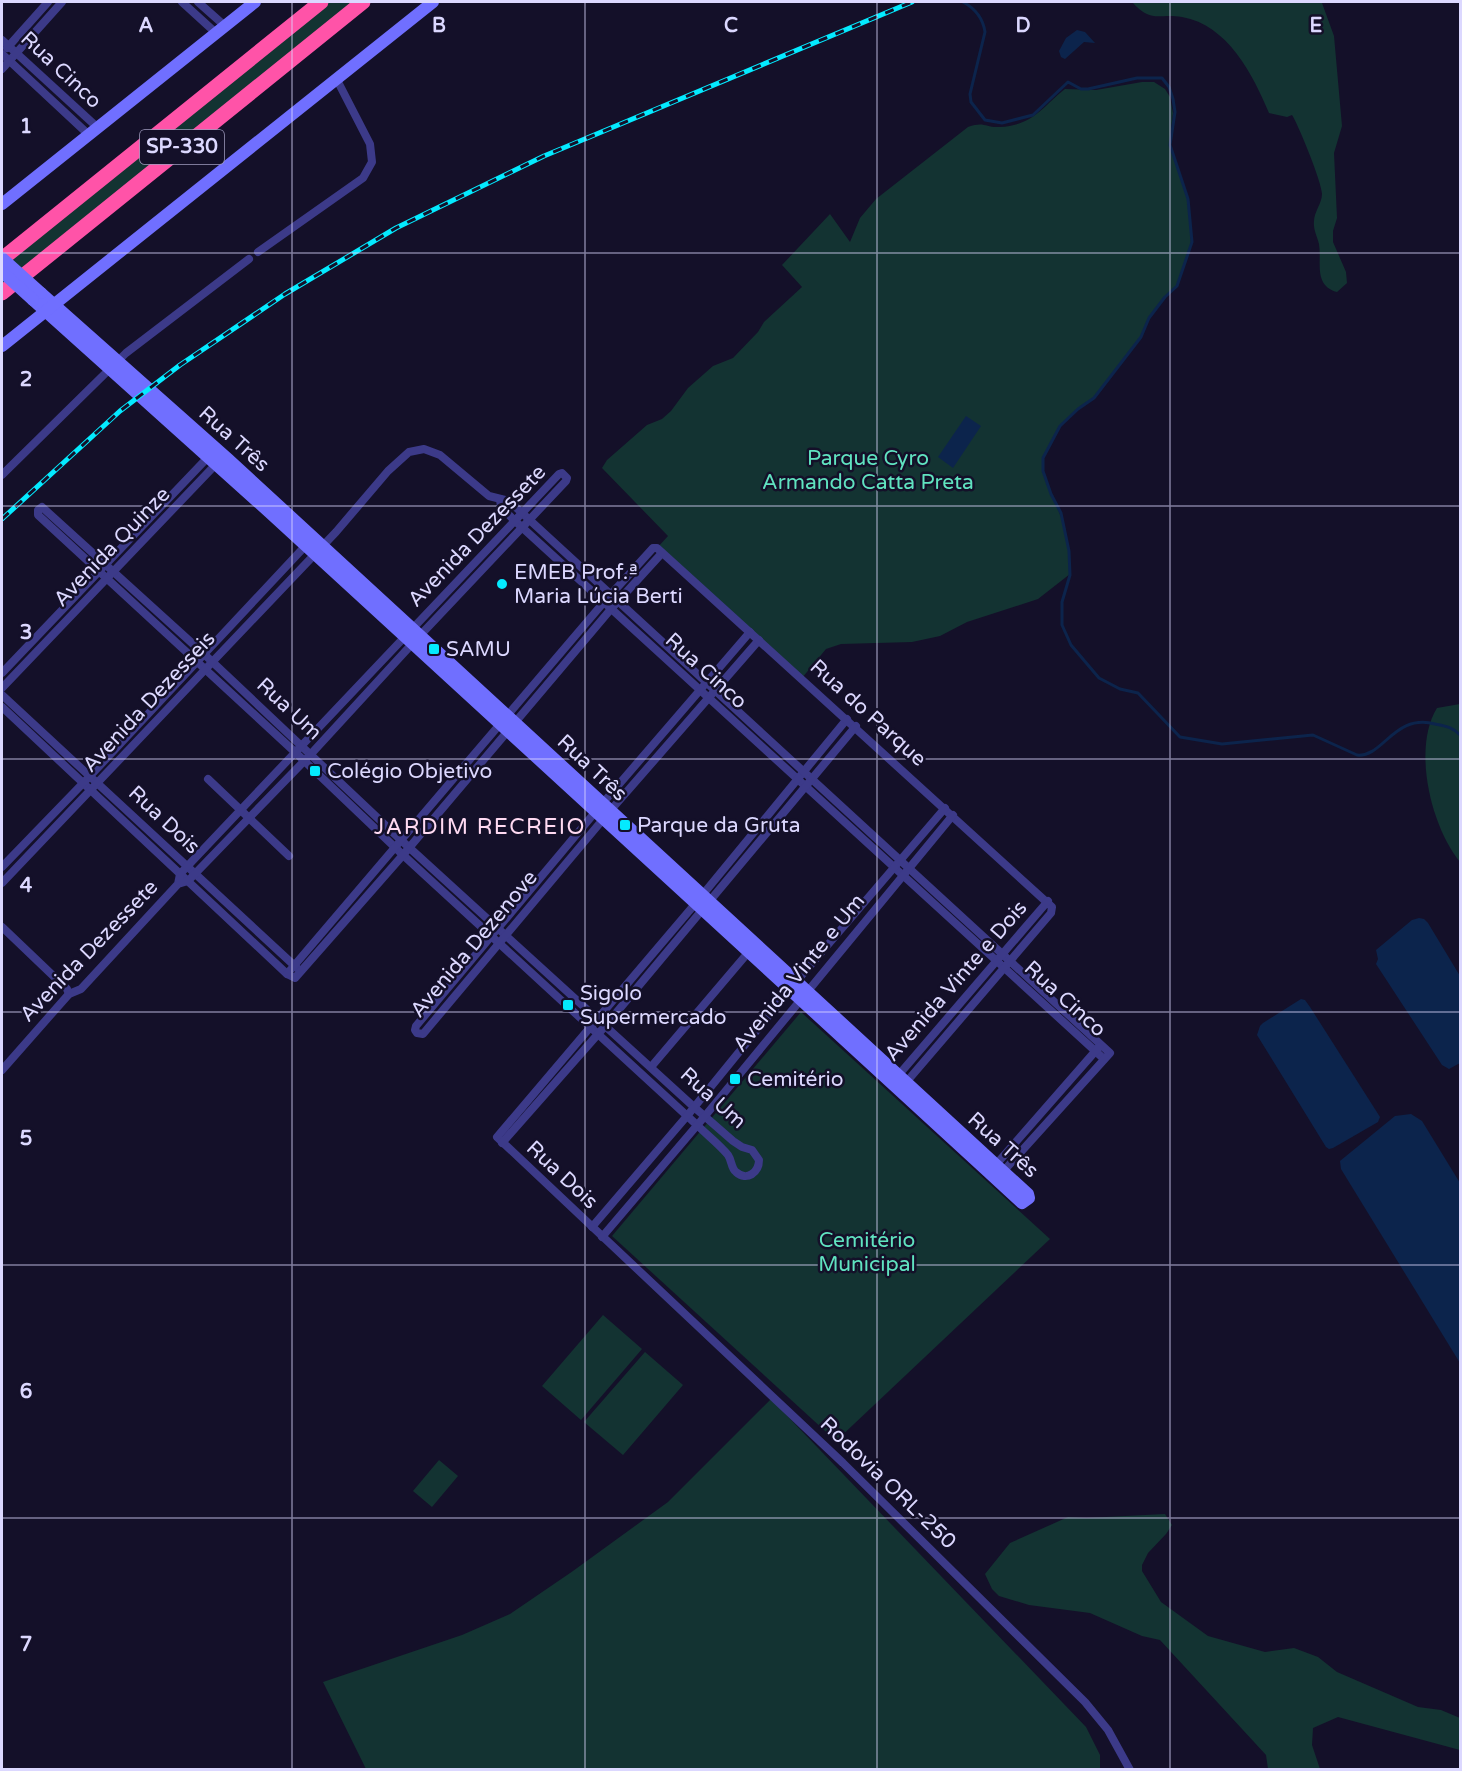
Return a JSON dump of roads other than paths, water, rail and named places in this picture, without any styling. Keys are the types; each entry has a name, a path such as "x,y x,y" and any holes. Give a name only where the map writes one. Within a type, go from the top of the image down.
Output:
{"highway":[{"name":"SP-330","path":"2,258 321,2"},
{"name":"SP-330","path":"2,292 363,2"}],"street":[{"path":"2,69 5,43 48,2"},
{"path":"3,56 16,53 62,2"},
{"path":"182,2 221,29"},
{"path":"198,2 221,29"},
{"path":"2,204 255,2"},
{"path":"2,346 433,2"},
{"name":"Rua Cinco","path":"5,43 60,93 93,131"},
{"name":"Rua Cinco","path":"3,56 52,101 93,131"},
{"path":"258,252 363,178 372,162 370,144 336,78"},
{"path":"52,101 60,93"},
{"name":"Rua Três","path":"2,258 37,296 314,545 996,1172"},
{"path":"3,471 114,364 249,259"},
{"name":"Rua Três","path":"2,272 37,296"},
{"path":"314,545 364,502 388,471 409,452 424,449 440,455 489,496 500,500"},
{"name":"Avenida Quinze","path":"2,673 99,571 216,456"},
{"name":"Avenida Quinze","path":"2,688 107,579 216,456"},
{"name":"Avenida Dezessete","path":"2,1070 69,994 81,989 178,884 188,881 196,874 305,761 412,636 514,520 562,473 567,478 566,481 530,520 412,636 241,810 180,874 178,884"},
{"name":"Rua Cinco","path":"996,1172 1107,1056 1007,964 997,961 699,690 514,520 501,507 500,500 502,498 509,501 522,512 813,778 1003,953 1007,964"},
{"name":"Rua Um","path":"106,564 44,507 39,509 38,515 107,579 300,750 311,754 406,844 499,935 591,1027 697,1125 729,1157 738,1174 749,1176 757,1170 759,1160 756,1153 733,1142 598,1018 499,935 403,855 305,761 300,750 204,654 106,564"},
{"name":"Avenida Dezesseis","path":"2,867 197,661 314,545"},
{"name":"Avenida Dezesseis","path":"2,883 205,668 314,545"},
{"path":"298,971 396,848 406,844 485,759 508,724 540,678 603,602 654,548 660,550 548,684 508,724 477,752 406,844 403,855 298,971"},
{"name":"Rua do Parque","path":"660,550 1050,904"},
{"name":"Avenida Dezenove","path":"499,935 423,1034 417,1034 416,1026 499,935 602,812 666,729 750,632"},
{"name":"Avenida Dezenove","path":"602,812 674,736 759,640"},
{"path":"540,678 548,684"},
{"name":"Rua Dois","path":"2,695 298,971"},
{"name":"Rua Dois","path":"2,707 287,974 298,971"},
{"path":"500,1141 606,1026 796,778 847,719"},
{"path":"500,1141 498,1134 598,1018 806,787 856,726"},
{"path":"666,729 674,736"},
{"path":"477,752 485,759"},
{"path":"208,779 289,856"},
{"name":"Avenida Vinte e Um","path":"592,1227 687,1116 792,986 945,808"},
{"name":"Avenida Vinte e Um","path":"602,1237 705,1116 953,815"},
{"name":"Avenida Vinte e Dois","path":"898,1083 1003,953 1050,904"},
{"name":"Avenida Vinte e Dois","path":"898,1083 1051,913 1050,904"},
{"path":"2,927 67,989 69,994"},
{"path":"651,1067 752,949"},
{"path":"996,1172 1098,1047"},
{"name":"Rua Dois","path":"500,1141 602,1237"},
{"name":"Rodovia ORL-250","path":"602,1237 843,1463 1085,1702 1108,1730 1130,1770"}],"water":[{"path":"1077,30 1085,32 1095,43 1084,42 1065,59 1061,57 1059,51 1066,38"},
{"path":"966,416 981,426 953,468 938,457"},
{"path":"1419,918 1428,923 1460,976 1460,1063 1449,1069 1442,1065 1376,964 1378,959 1376,950 1412,920"},
{"path":"1301,999 1305,1000 1310,1007 1380,1117 1378,1122 1329,1149 1257,1035 1263,1023"},
{"path":"1411,1114 1422,1121 1460,1183 1460,1363 1341,1169 1340,1161 1395,1116"}],"waterway":[{"path":"963,2 978,14 985,32 970,94 971,102 985,120 1002,123 1033,115 1068,82 1081,89 1088,89 1137,78 1162,78 1169,87 1173,99 1175,112 1170,145 1188,199 1192,242 1177,286 1149,318 1141,337 1094,398 1060,426 1043,458 1043,471 1061,513 1069,551 1070,575 1062,602 1062,625 1071,645 1099,678 1120,689 1138,693 1180,737 1222,744 1313,735 1357,755 1374,750 1399,730 1421,722 1449,727 1460,735"}],"railway":[{"path":"2,519 120,411 180,365 285,294 396,228 544,156 912,2"}],"place":[{"name":"EMEB Prof.ª Maria Lúcia Berti","path":"502,584"},
{"name":"SAMU","path":"434,649"},
{"name":"Colégio Objetivo","path":"315,771"},
{"name":"Parque da Gruta","path":"625,825"},
{"name":"Sigolo Supermercado","path":"568,1005"},
{"name":"Cemitério","path":"735,1079"}],"district":[{"name":"JARDIM RECREIO","path":"480,827"}],"park label":[{"name":"Parque Cyro Armando Catta Preta","path":"868,470"},
{"name":"Cemitério Municipal","path":"867,1252"}]}
